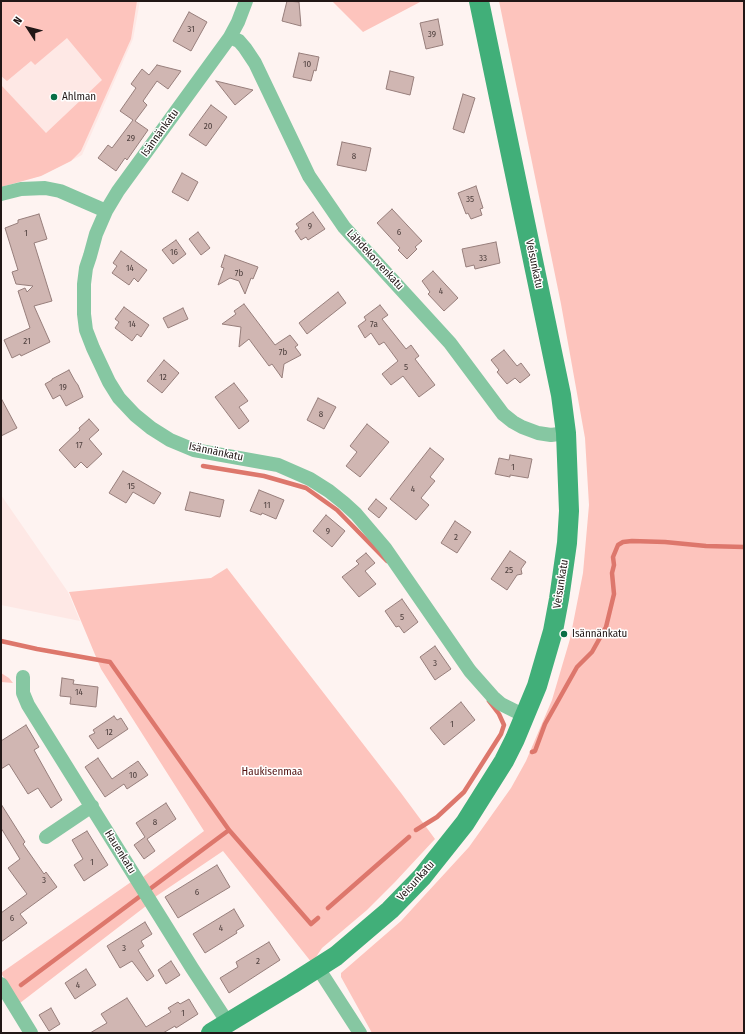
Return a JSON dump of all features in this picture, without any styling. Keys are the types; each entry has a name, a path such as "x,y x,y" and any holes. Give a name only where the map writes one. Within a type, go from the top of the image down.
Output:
{"street":[{"name":"Isännänkatu","path":"246,1 238,22 230,37 118,191 106,211 96,234 86,268 83,298 86,330 109,382 120,398 135,415 151,428 170,440 194,450 278,465 310,479 329,491 356,514 385,548 470,671 501,704 525,716"},
{"name":"Veisunkatu","path":"211,1033 336,956 390,910 437,859 475,809 504,761 525,716 546,658 559,599 567,543 569,511 566,433 558,379 479,1"},
{"name":"Lähdekorvenkatu","path":"230,37 239,41 255,63 309,176 344,227 450,343 503,414 522,427 538,433 551,435 566,433"},
{"path":"1,194 21,189 45,188 60,191 106,211"},
{"name":"Hauenkatu","path":"23,677 23,693 28,705 228,1023"},
{"path":"46,837 92,806"},
{"path":"318,968 360,1033"},
{"path":"1,984 31,1033"}],"shaded area":[{"name":"Ahlman","path":"1,1 140,1 133,39 82,155 41,176 1,187"},
{"path":"1,495 68,592 80,621 1,605"}],"green space":[{"name":"Ahlman","path":"1,1 137,1 131,39 81,151 71,161 41,176 1,187 1,85 46,133 102,80 67,38 35,65 31,61 7,81 1,76"},
{"path":"332,1 422,1 363,32"},
{"path":"499,1 744,1 744,1033 372,1033 341,977 341,973 401,921 469,847 511,788 526,761 552,700 570,639 583,573 589,505 585,438 561,304"},
{"name":"Haukisenmaa","path":"227,568 435,839 367,910 322,948 312,963 223,851 155,897 143,877 204,831 101,669 69,592 211,578"},
{"path":"1,673 9,678 13,683 1,682"},
{"path":"131,882 146,906 20,1003 1,973"}],"building":[{"path":"287,1 299,2 301,26 282,21"},
{"path":"189,12 207,22 191,51 173,41"},
{"path":"438,19 443,45 426,49 420,23"},
{"path":"299,53 319,57 316,71 314,70 311,81 293,77"},
{"path":"157,65 181,71 168,89 157,81 143,101 147,105 135,121 148,130 127,160 125,158 116,171 98,158 108,145 112,148 133,120 120,111 136,88 131,84 142,69 149,75"},
{"path":"390,71 414,77 410,95 386,89"},
{"path":"216,81 253,90 235,105"},
{"path":"463,94 475,98 464,133 453,129"},
{"path":"211,105 227,117 206,146 189,135"},
{"path":"342,142 371,148 366,171 337,165"},
{"path":"182,173 198,182 188,201 172,192"},
{"path":"476,186 483,208 480,209 482,215 471,219 468,213 466,214 458,193"},
{"path":"392,209 422,241 415,247 417,249 407,259 398,250 400,248 377,223"},
{"path":"313,212 325,229 308,240 306,237 301,240 295,231 299,228 296,224"},
{"path":"39,214 47,239 34,243 52,301 34,306 50,342 21,356 20,354 12,358 4,340 30,328 18,291 25,288 27,292 33,286 16,284 12,272 18,270 5,228 18,223 18,220"},
{"path":"198,232 210,248 201,255 189,239"},
{"path":"176,240 186,254 173,264 162,250"},
{"path":"496,242 500,263 475,269 474,265 466,267 462,249"},
{"path":"121,251 147,270 138,282 134,278 129,285 112,273 117,266 113,263"},
{"path":"225,255 258,267 253,279 251,278 245,294 239,281 230,278 218,285 224,268 221,267"},
{"path":"433,271 458,298 444,311 428,294 430,292 422,281"},
{"path":"338,292 346,303 307,334 299,323"},
{"path":"244,304 275,345 290,335 298,345 295,347 301,355 284,364 282,378 272,364 269,366 249,339 239,347 241,327 222,324 236,314 234,311"},
{"path":"380,305 388,315 382,319 406,349 411,345 419,356 415,359 435,385 419,397 403,376 391,385 382,374 398,361 384,342 379,345 371,333 365,338 358,326 366,320 364,317"},
{"path":"124,307 149,325 141,337 137,334 132,341 115,328 119,322 115,319"},
{"path":"183,308 188,319 168,328 163,318"},
{"path":"504,350 517,366 521,363 530,375 520,383 515,378 507,384 497,372 499,370 491,360"},
{"path":"164,360 179,373 162,393 147,381"},
{"path":"69,370 83,397 66,406 60,395 53,399 45,384"},
{"path":"234,383 248,401 239,407 249,421 239,429 215,397"},
{"path":"1,398 17,428 1,436"},
{"path":"318,398 336,407 324,429 307,420"},
{"path":"89,419 99,430 89,439 102,454 87,468 81,462 75,468 59,450"},
{"path":"367,424 389,442 360,477 346,466 357,452 350,446"},
{"path":"430,448 444,459 430,477 435,481 421,498 429,505 416,520 390,499"},
{"path":"510,455 532,459 528,478 495,474 499,458 509,460"},
{"path":"123,471 161,493 154,504 133,492 126,503 109,493"},
{"path":"259,490 284,500 276,519 262,513 261,515 250,511"},
{"path":"190,492 224,500 220,517 185,510"},
{"path":"376,499 387,508 379,518 368,509"},
{"path":"326,515 345,531 332,547 313,531"},
{"path":"455,521 471,532 457,553 441,543"},
{"path":"510,551 526,562 521,569 522,574 517,575 507,590 491,579"},
{"path":"366,553 375,563 365,571 376,584 359,597 342,577 359,564 356,561"},
{"path":"402,599 418,622 404,633 399,626 396,627 385,611"},
{"path":"435,646 451,669 435,680 420,657"},
{"path":"62,678 74,680 73,684 98,687 96,707 70,704 71,697 60,696"},
{"path":"461,702 475,720 444,745 430,728"},
{"path":"114,716 117,720 121,718 128,729 98,749 89,736 95,733 93,730"},
{"path":"26,725 39,747 34,750 62,800 51,808 38,788 28,794 9,764 1,769 1,741"},
{"path":"98,758 112,779 138,761 148,775 127,789 124,784 105,797 85,767"},
{"path":"166,803 176,819 147,839 155,851 144,859 134,845 145,837 136,823"},
{"path":"1,804 25,842 23,844 44,874 46,872 57,887 20,914 27,923 1,942 1,913 27,894 8,868 20,859 1,828"},
{"path":"87,831 108,865 84,881 74,865 83,859 72,840"},
{"path":"217,865 230,887 178,918 165,897"},
{"path":"234,909 244,926 236,931 237,933 205,953 193,934"},
{"path":"145,922 152,934 141,941 144,946 138,950 154,976 147,981 132,961 120,968 107,946"},
{"path":"269,942 280,960 229,993 220,978 238,967 236,962"},
{"path":"171,961 180,975 166,984 158,970"},
{"path":"86,969 96,985 75,999 65,983"},
{"path":"127,998 146,1027 171,1012 168,1008 178,1002 180,1004 189,999 198,1014 176,1028 175,1026 163,1033 90,1033 107,1023 101,1014"},
{"path":"51,1008 60,1024 49,1031 39,1015"}],"waterway":[{"path":"203,466 264,476 306,488 337,510 387,561"},
{"path":"532,752 535,751 545,724 577,667 592,652 606,627 614,594 612,573 614,565 613,557 618,545 623,542 632,541 744,547"},
{"path":"1,641 110,662 229,830 311,924 318,918"},
{"path":"416,830 437,817 464,792 501,734 504,725 499,714 489,701"},
{"path":"21,985 229,830"},
{"path":"328,908 409,837"}],"place":[{"name":"Ahlman","path":"54,97"},
{"name":"Isännänkatu","path":"564,634"}]}
